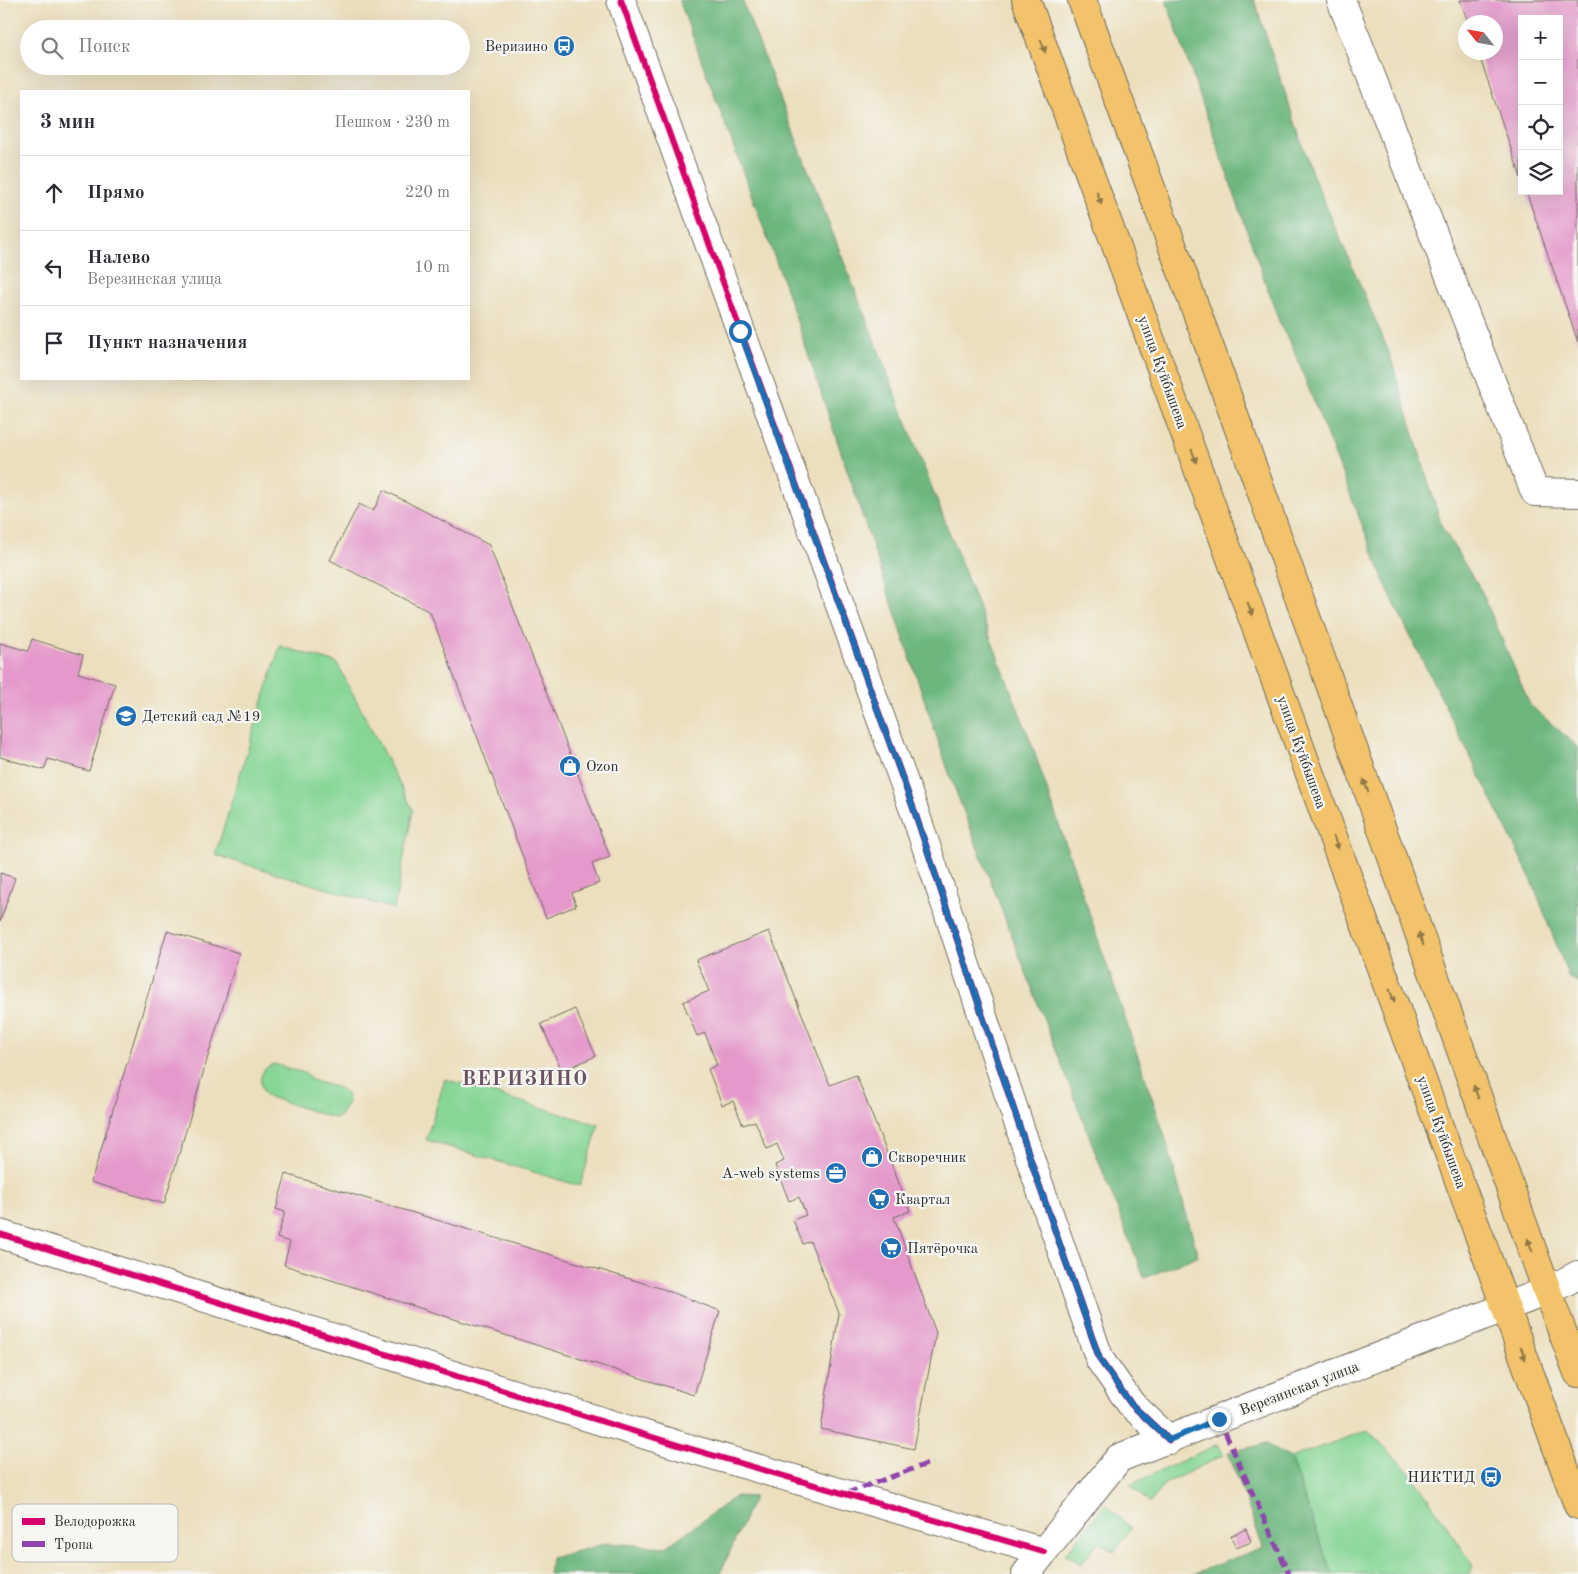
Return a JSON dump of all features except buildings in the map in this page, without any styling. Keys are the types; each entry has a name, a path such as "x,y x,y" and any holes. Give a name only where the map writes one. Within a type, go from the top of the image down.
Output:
{"highway":[{"name":"улица Куйбышева","path":"1026,0 1578,1504"},
{"path":"1082,0 1215,362 1578,1373"}],"street":[{"path":"621,0 915,813 1036,1176 1100,1360 1131,1404 1169,1440"},
{"path":"1341,0 1535,492 1578,493"},
{"path":"0,1234 681,1446 1044,1552"},
{"name":"Верезинская улица","path":"1026,1574 1119,1458 1506,1308 1547,1291 1578,1275"}],"green space":[{"path":"679,0 742,0 1031,742 1164,1133 1198,1256 1144,1278 950,776 784,283"},
{"path":"1166,0 1254,0 1312,173 1389,352 1442,527 1482,592 1530,705 1578,747 1578,982 1569,978 1532,881 1388,591 1292,346 1281,327"},
{"path":"280,646 337,663 413,810 394,909 215,855"},
{"path":"274,1064 307,1074 311,1080 341,1089 346,1093 348,1102 340,1116 333,1118 266,1096 261,1086 261,1077 265,1069"},
{"path":"445,1079 599,1125 580,1186 426,1140"},
{"path":"1368,1430 1412,1475 1474,1566 1470,1574 1332,1574 1290,1458"},
{"path":"1218,1444 1224,1455 1164,1484 1150,1503 1130,1485"},
{"path":"1266,1444 1290,1458 1332,1574 1193,1574 1263,1547 1228,1452"},
{"path":"736,1496 754,1497 720,1574 549,1574 551,1558 608,1543 666,1547"},
{"path":"1105,1504 1131,1528 1114,1552 1099,1542 1081,1564 1065,1554"}],"marked path":[{"path":"1219,1419 1289,1574"},
{"path":"847,1493 932,1462"}],"cycle path":[{"path":"621,0 915,813 1036,1176 1100,1360 1131,1404 1169,1440"},
{"path":"0,1234 681,1446 1044,1552"}],"place":[{"name":"Веризино","path":"564,46"},
{"name":"Детский сад №19","path":"126,716"},
{"name":"Ozon","path":"570,766"},
{"name":"Скворечник","path":"872,1157"},
{"name":"A-web systems","path":"836,1173"},
{"name":"Квартал","path":"879,1199"},
{"name":"Пятёрочка","path":"891,1248"},
{"name":"НИКТИД","path":"1491,1477"}],"district":[{"name":"ВЕРИЗИНО","path":"525,1078"}],"route":[{"path":"740,331 915,813 1036,1176 1100,1360 1131,1404 1169,1440 1219,1419"}]}
